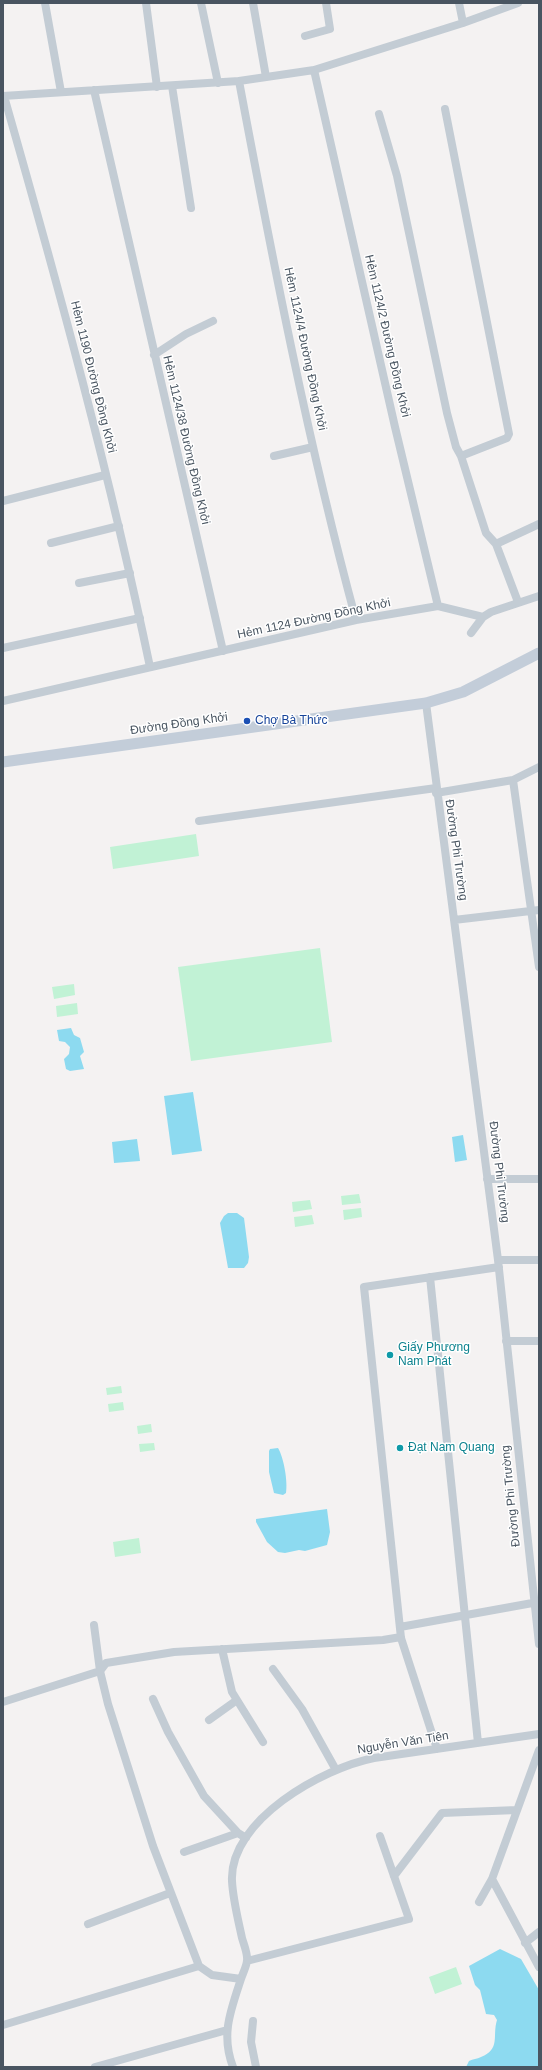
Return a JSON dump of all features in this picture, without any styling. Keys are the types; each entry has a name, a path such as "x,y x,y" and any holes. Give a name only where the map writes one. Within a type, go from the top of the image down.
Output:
{"main road":[{"name":"Đường Đồng Khởi","path":"3,762 426,703 463,692 539,653"}],"street":[{"path":"45,3 61,92"},
{"path":"146,3 157,87"},
{"path":"201,3 218,83"},
{"path":"253,3 266,77"},
{"path":"305,36 330,29 326,3"},
{"path":"459,3 463,23"},
{"path":"4,96 218,83 314,70 463,23 518,3"},
{"name":"Hẻm 1124/2 Đường Đồng Khởi","path":"314,70 395,427 438,606"},
{"name":"Hẻm 1124/4 Đường Đồng Khởi","path":"239,81 261,196 313,446 356,620"},
{"path":"172,86 191,208"},
{"name":"Hẻm 1124/38 Đường Đồng Khởi","path":"94,90 223,651"},
{"name":"Hẻm 1190 Đường Đồng Khởi","path":"4,96 66,317 119,526 150,667"},
{"path":"444,109 509,434 507,438 461,456"},
{"path":"379,114 397,176 447,413 456,447 461,456 486,533 496,544 518,602"},
{"path":"154,355 186,334 213,321"},
{"path":"274,456 313,446"},
{"path":"3,502 105,475"},
{"path":"496,544 539,524"},
{"path":"51,543 119,526"},
{"path":"79,583 130,573"},
{"path":"471,634 483,617 518,602 539,596"},
{"name":"Hẻm 1124 Đường Đồng Khởi","path":"3,701 356,620 438,606 483,617"},
{"path":"3,648 140,618"},
{"name":"Đường Phi Trường","path":"426,703 436,790 488,1179 537,1603 539,1644"},
{"path":"199,821 513,780 539,767"},
{"path":"513,780 535,911 539,967"},
{"path":"454,920 535,911"},
{"path":"488,1179 539,1179"},
{"path":"438,1749 401,1637 364,1286 430,1277 498,1263 539,1260"},
{"path":"430,1277 478,1743"},
{"path":"506,1341 539,1341"},
{"path":"400,1628 537,1603"},
{"path":"94,1625 100,1671 110,1711 170,1893 199,1966 212,1975 241,1978"},
{"path":"3,1702 100,1671 106,1663 150,1654 383,1640 401,1637"},
{"path":"222,1649 232,1692 262,1742"},
{"path":"273,1669 302,1709 336,1770"},
{"path":"153,1699 168,1732 204,1796 242,1836 184,1852"},
{"path":"209,1720 236,1700"},
{"name":"Nguyễn Văn Tiên","path":"247,1961 232,1881 234,1861 242,1836 285,1800 306,1785 336,1770 368,1760 539,1734"},
{"path":"479,1902 492,1879 539,1750"},
{"path":"394,1876 442,1813 517,1810"},
{"path":"233,2067 228,2046 228,2019 247,1961 409,1919 380,1836"},
{"path":"492,1879 525,1943 539,1966"},
{"path":"88,1924 170,1893"},
{"path":"525,1943 539,1932"},
{"path":"3,2025 199,1966"},
{"path":"253,2021 252,2042 256,2067"},
{"path":"95,2067 227,2030"}],"green space":[{"path":"196,834 199,856 113,869 110,847"},
{"path":"320,948 332,1042 191,1061 178,967"},
{"path":"74,984 75,995 54,999 52,987"},
{"path":"77,1003 78,1014 57,1017 56,1006"},
{"path":"359,1194 361,1203 342,1205 341,1196"},
{"path":"310,1200 312,1209 293,1212 292,1202"},
{"path":"361,1208 362,1217 344,1220 343,1210"},
{"path":"312,1215 314,1224 295,1227 294,1217"},
{"path":"121,1386 122,1393 107,1395 106,1388"},
{"path":"123,1402 124,1410 109,1412 108,1404"},
{"path":"151,1424 152,1432 138,1434 137,1426"},
{"path":"154,1443 155,1450 140,1452 139,1444"},
{"path":"139,1538 141,1553 115,1557 113,1542"},
{"path":"456,1967 462,1984 435,1994 429,1977"}],"water":[{"path":"71,1028 74,1035 80,1038 84,1052 80,1056 84,1069 70,1071 66,1069 64,1059 69,1054 70,1047 65,1042 59,1041 57,1030"},
{"path":"193,1092 202,1151 172,1155 164,1096"},
{"path":"463,1135 467,1160 455,1162 452,1137"},
{"path":"137,1139 140,1161 114,1163 112,1142"},
{"path":"228,1213 237,1213 244,1218 249,1257 248,1263 244,1268 228,1268 220,1223 224,1216"},
{"path":"278,1448 284,1464 286,1477 286,1493 283,1495 274,1493 269,1472 269,1451 270,1449"},
{"path":"327,1509 330,1532 327,1545 305,1551 299,1550 285,1553 278,1552 267,1542 256,1522 256,1519"},
{"path":"500,1949 521,1959 539,1990 539,2067 466,2067 469,2061 487,2054 494,2046 497,2020 494,2015 486,2014 480,1990 475,1985 469,1966"}],"place":[{"name":"Chợ Bà Thức","path":"247,721"},
{"name":"Giấy Phương Nam Phát","path":"390,1355"},
{"name":"Đạt Nam Quang","path":"400,1448"}]}
